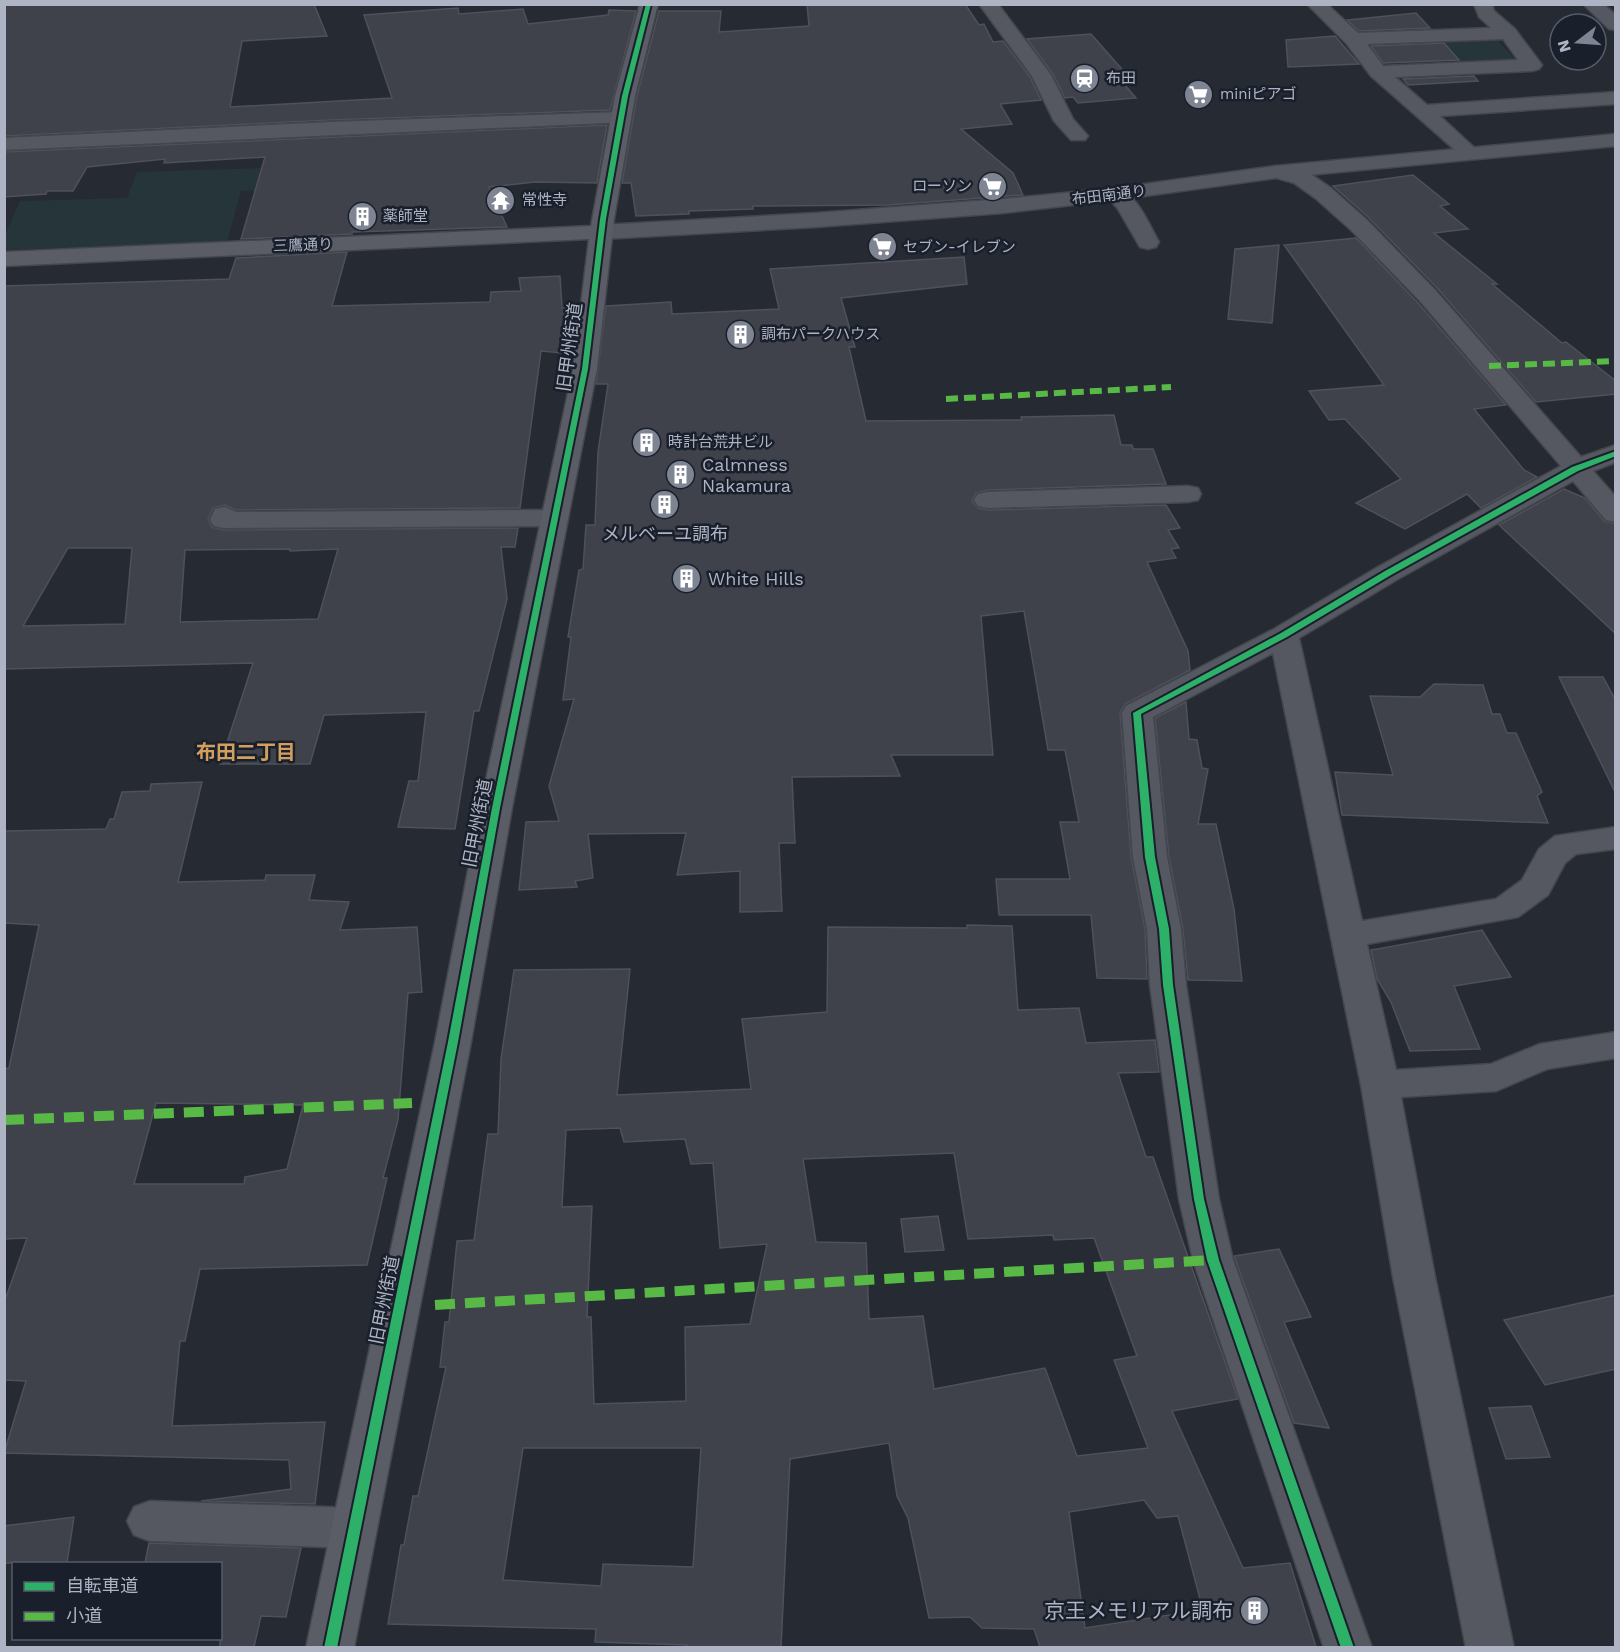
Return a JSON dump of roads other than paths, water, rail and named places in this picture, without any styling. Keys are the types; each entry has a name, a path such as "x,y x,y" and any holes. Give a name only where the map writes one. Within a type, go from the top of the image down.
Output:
{"main road":[{"name":"旧甲州街道","path":"330,1647 453,1042 496,808 585,369 596,261 621,118 649,4"},
{"name":"三鷹通り","path":"4,259 602,232"}],"street":[{"path":"988,4 1041,75 1064,121 1078,136"},
{"path":"1316,4 1353,39 1378,72 1470,153"},
{"path":"1483,4 1485,13 1508,33 1532,64 1569,100"},
{"path":"1592,4 1616,26"},
{"path":"1353,39 1508,33"},
{"path":"1378,72 1532,64"},
{"path":"1422,111 1616,98"},
{"path":"4,144 331,128 621,118"},
{"name":"布田南通り","path":"602,232 940,212 1116,194 1276,172 1616,140"},
{"path":"1276,172 1301,178 1323,193 1359,225 1428,296 1575,469 1615,512"},
{"path":"1116,194 1127,206 1148,242"},
{"path":"1348,1647 1213,1260 1199,1199 1168,985 1164,929 1150,857 1137,713 1284,635 1388,573 1575,469 1616,453"},
{"path":"988,501 1188,494"},
{"path":"225,515 224,520 305,515 554,518"},
{"path":"1284,635 1380,1085 1414,1278 1490,1647"},
{"path":"1347,935 1506,909 1536,886 1551,857 1567,844 1616,837"},
{"path":"1380,1085 1496,1077 1540,1057 1616,1045"},
{"path":"150,1521 354,1528"}],"place":[{"name":"布田","path":"1085,78"},
{"name":"miniピアゴ","path":"1199,94"},
{"name":"ローソン","path":"993,186"},
{"name":"常性寺","path":"501,200"},
{"name":"薬師堂","path":"362,216"},
{"name":"セブン-イレブン","path":"882,247"},
{"name":"調布パークハウス","path":"740,334"},
{"name":"時計台荒井ビル","path":"647,442"},
{"name":"Calmness Nakamura","path":"681,474"},
{"name":"メルベーユ調布","path":"665,504"},
{"name":"White Hills","path":"687,578"},
{"name":"京王メモリアル調布","path":"1254,1610"}],"district":[{"name":"布田二丁目","path":"246,752"}]}
